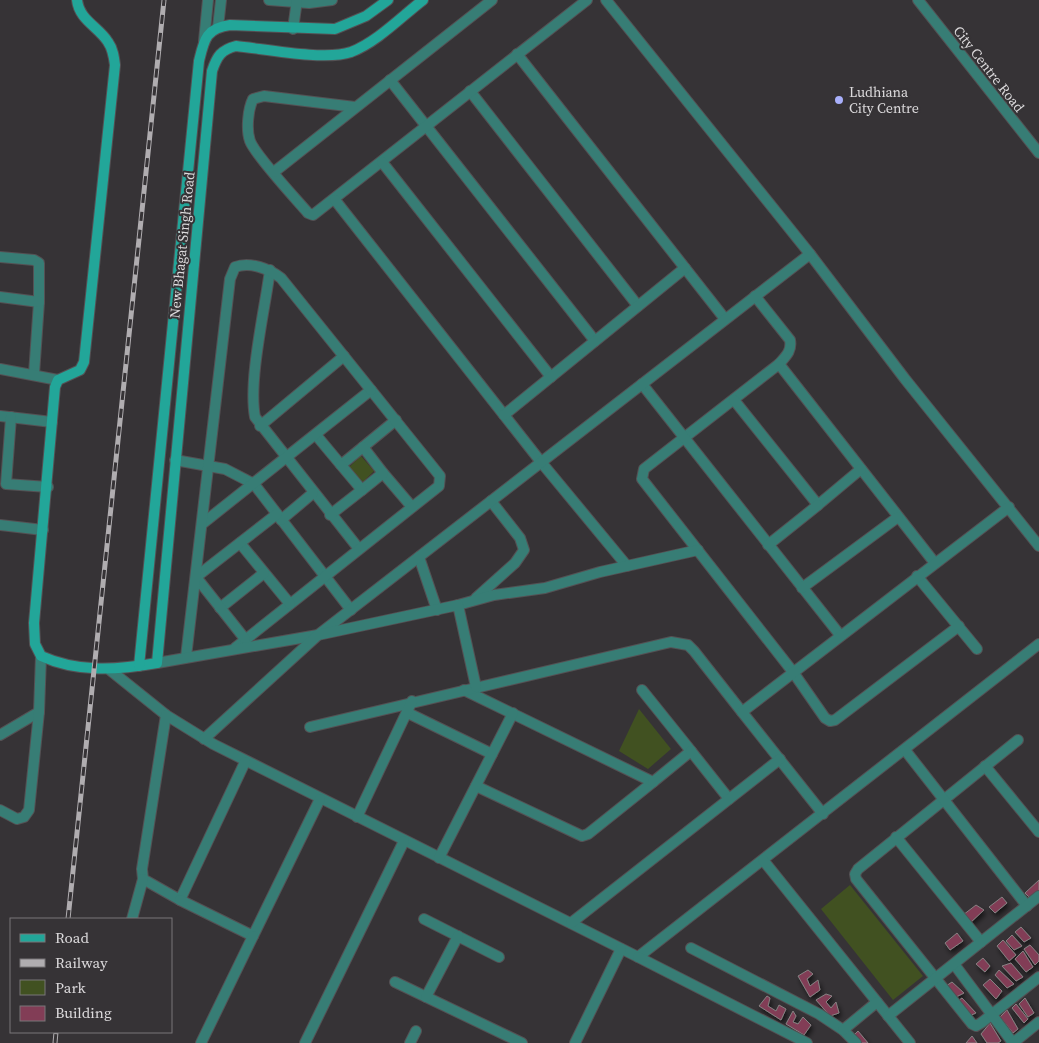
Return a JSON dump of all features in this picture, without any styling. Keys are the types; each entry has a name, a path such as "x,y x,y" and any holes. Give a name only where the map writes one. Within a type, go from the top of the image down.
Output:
{"street":[{"path":"0,369 58,380 65,376 74,375 80,370 84,362 115,65 114,53 108,40 83,17 77,0"},
{"path":"204,41 208,0"},
{"path":"218,27 221,0"},
{"path":"269,0 309,3 332,0"},
{"path":"204,41 218,27 230,25 335,29 366,16 388,0"},
{"name":"New Bhagat Singh Road","path":"157,663 174,460 212,71 217,58 224,49 236,46 330,56 350,52 367,43 423,0"},
{"path":"274,172 492,0"},
{"path":"356,108 264,96 253,99 250,104 250,141 308,213 317,214 516,54 587,0"},
{"path":"606,0 810,254 905,379 1039,546"},
{"name":"City Centre Road","path":"918,0 1039,154"},
{"path":"293,28 297,1"},
{"name":"New Bhagat Singh Road","path":"139,666 199,62 204,41"},
{"path":"516,54 725,319"},
{"path":"390,80 595,341"},
{"path":"470,91 638,306"},
{"path":"382,162 551,377"},
{"path":"335,200 541,462 627,566"},
{"path":"204,739 318,635 810,254"},
{"path":"0,257 34,260 39,263 39,302 34,374"},
{"path":"186,657 231,272 240,264 270,270 281,278 440,476 439,486 234,648"},
{"path":"504,415 685,268"},
{"path":"270,270 252,404 255,417 330,516 358,549"},
{"path":"755,296 790,340 789,353 779,364 644,470 641,475 642,479 793,672 825,718 830,721 835,720 959,626"},
{"path":"0,297 39,302"},
{"path":"260,426 344,356"},
{"path":"779,364 934,562"},
{"path":"0,810 17,818 24,817 29,810 39,712 41,656 35,644 34,623 48,487 52,422 58,380"},
{"path":"642,384 840,635"},
{"path":"202,524 371,390"},
{"path":"734,400 818,505"},
{"path":"0,416 52,422"},
{"path":"12,417 4,455 3,484 48,487"},
{"path":"341,465 396,420"},
{"path":"316,435 362,490"},
{"path":"363,447 412,507"},
{"path":"174,460 233,472 254,484 350,610"},
{"path":"768,545 861,469"},
{"path":"330,516 384,473"},
{"path":"196,577 240,543 313,493"},
{"path":"475,599 515,562 524,550 520,538 491,501"},
{"path":"742,712 934,562 1009,507"},
{"path":"802,588 898,517"},
{"path":"0,525 43,530"},
{"path":"240,543 290,604"},
{"path":"41,656 54,662 110,670 139,666 234,648 318,635 437,610 475,599 545,588 627,566 698,550"},
{"path":"419,557 437,610"},
{"path":"220,608 264,573"},
{"path":"917,576 977,649"},
{"path":"196,577 245,640"},
{"path":"458,605 476,687"},
{"path":"310,727 412,701 671,642 680,642 694,651 823,814"},
{"path":"638,957 1039,644"},
{"path":"110,670 166,715 245,762 571,923 807,1043"},
{"path":"464,690 653,782"},
{"path":"642,690 729,799"},
{"path":"357,817 408,714 412,701"},
{"path":"2,732 39,712"},
{"path":"439,858 513,713"},
{"path":"408,714 492,754"},
{"path":"132,918 143,879 142,869 166,715"},
{"path":"1018,740 896,837 858,869 855,874 856,879 972,1024 976,1026 1039,977"},
{"path":"905,750 1027,906"},
{"path":"476,786 582,836 588,834 692,752"},
{"path":"571,923 780,759"},
{"path":"180,900 245,762"},
{"path":"985,766 1039,832"},
{"path":"200,1043 320,799"},
{"path":"896,837 981,942"},
{"path":"305,1043 404,841"},
{"path":"763,860 910,1043"},
{"path":"143,879 180,900 254,936"},
{"path":"888,1016 1039,896"},
{"path":"424,919 498,957"},
{"path":"426,997 458,936"},
{"path":"691,948 819,1014 843,1030 856,1043"},
{"path":"575,1043 621,949"},
{"path":"954,964 1013,1043 1039,1022"},
{"path":"395,982 517,1042"},
{"path":"843,1030 877,1002"},
{"path":"410,1043 416,1031"}],"green space":[{"path":"361,456 374,471 363,482 349,467"},
{"path":"639,709 671,749 648,769 619,751"},
{"path":"850,885 923,976 893,1000 821,909"}],"building":[{"path":"1039,880 1039,892 1031,899 1025,893"},
{"path":"1002,897 1007,903 995,913 989,907"},
{"path":"976,905 984,910 970,923 963,915"},
{"path":"1021,927 1031,938 1024,942 1015,932"},
{"path":"957,933 963,941 950,950 945,943"},
{"path":"1012,935 1022,946 1014,950 1006,941"},
{"path":"1003,940 1016,955 1009,961 997,946"},
{"path":"1030,945 1039,955 1039,961 1035,965 1024,949"},
{"path":"1023,951 1033,967 1026,972 1015,959"},
{"path":"983,958 990,966 985,972 976,964"},
{"path":"1011,963 1023,977 1016,981 1002,966"},
{"path":"808,970 813,974 807,979 810,986 818,980 820,990 810,997 798,976"},
{"path":"999,970 1014,984 1007,988 995,975"},
{"path":"990,979 1002,991 996,999 983,985"},
{"path":"952,982 964,993 956,997 946,986"},
{"path":"826,994 832,996 826,1002 831,1008 836,1002 839,1013 830,1016 816,1000"},
{"path":"767,996 770,998 768,1006 776,1011 779,1005 786,1009 781,1020 759,1006"},
{"path":"962,998 976,1013 969,1016 958,1001"},
{"path":"1025,998 1034,1013 1028,1017 1019,1004"},
{"path":"1016,1004 1028,1019 1024,1023 1012,1008"},
{"path":"1007,1010 1018,1029 1013,1033 1000,1017"},
{"path":"793,1011 796,1016 793,1022 798,1024 803,1017 811,1025 804,1035 786,1024"},
{"path":"990,1023 1001,1041 998,1043 987,1043 981,1034"},
{"path":"858,1031 868,1043 861,1043 853,1036"},
{"path":"972,1036 977,1043 966,1043"}],"railway":[{"path":"68,918 164,0"},
{"path":"55,1043 56,1033"}],"place":[{"name":"Ludhiana City Centre","path":"839,100"}]}
